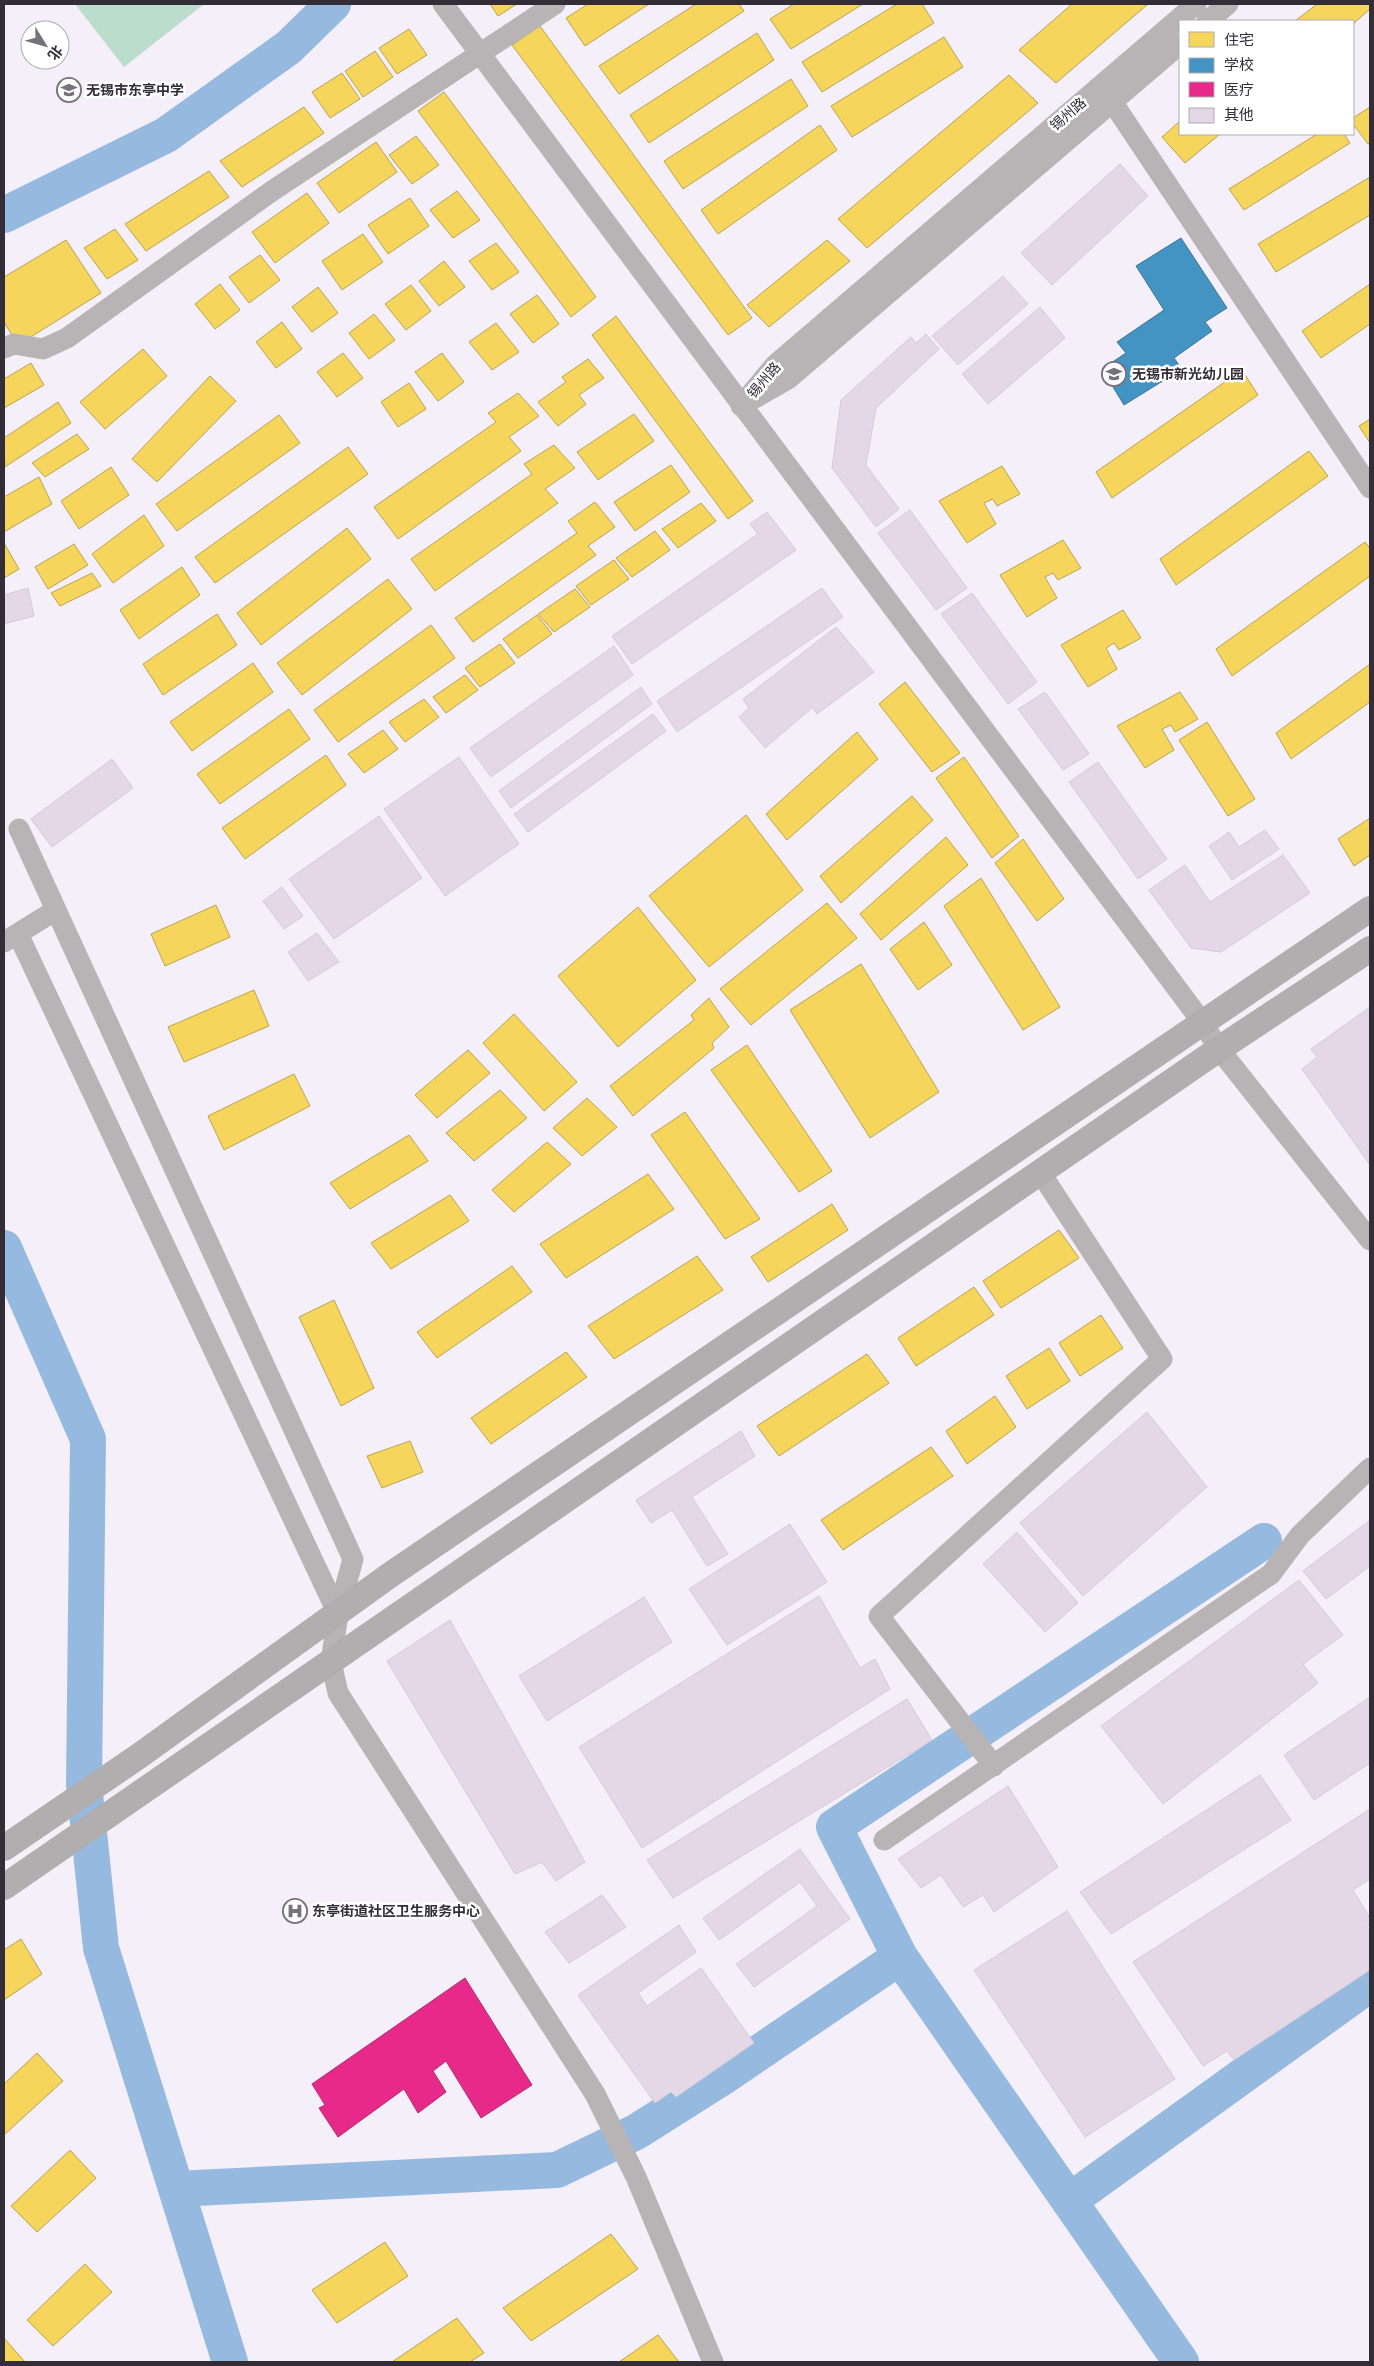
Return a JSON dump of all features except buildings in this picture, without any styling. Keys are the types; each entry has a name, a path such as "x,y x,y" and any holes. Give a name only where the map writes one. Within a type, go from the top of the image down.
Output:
{"main road":[{"path":"4,1848 139,1756 390,1575 1370,909"},
{"path":"4,1887 1219,1049 1370,949"}],"street":[{"path":"443,4 1202,1022 1219,1049 1370,1240"},
{"path":"7,341 43,349 67,338 272,191 555,4"},
{"name":"锡州路","path":"1180,20 1196,4"},
{"path":"1208,20 1228,4"},
{"name":"锡州路","path":"741,406 788,379 1107,93 1179,21"},
{"name":"锡州路","path":"1107,93 1179,45"},
{"path":"1107,93 1370,488"},
{"path":"20,829 353,1558 338,1614 331,1662 338,1693 594,2094 636,2176 713,2362"},
{"path":"56,910 11,938 338,1614"},
{"path":"994,1765 879,1616 1162,1358 1040,1172"},
{"path":"884,1840 1271,1574 1300,1535 1370,1468"}],"green space":[{"path":"75,4 204,4 124,67"}],"waterway":[{"path":"4,215 166,135 289,47 333,4"},
{"path":"4,1248 88,1439 84,1784 101,1948 230,2362"},
{"path":"900,1957 834,1827 1264,1541"},
{"path":"176,2189 557,2170 636,2132 723,2077 900,1957 1181,2362"},
{"path":"1069,2201 1370,1984"}],"place":[{"name":"无锡市东亭中学","path":"69,90"},
{"name":"无锡市新光幼儿园","path":"1114,374"},
{"name":"东亭街道社区卫生服务中心","path":"295,1911"}]}
